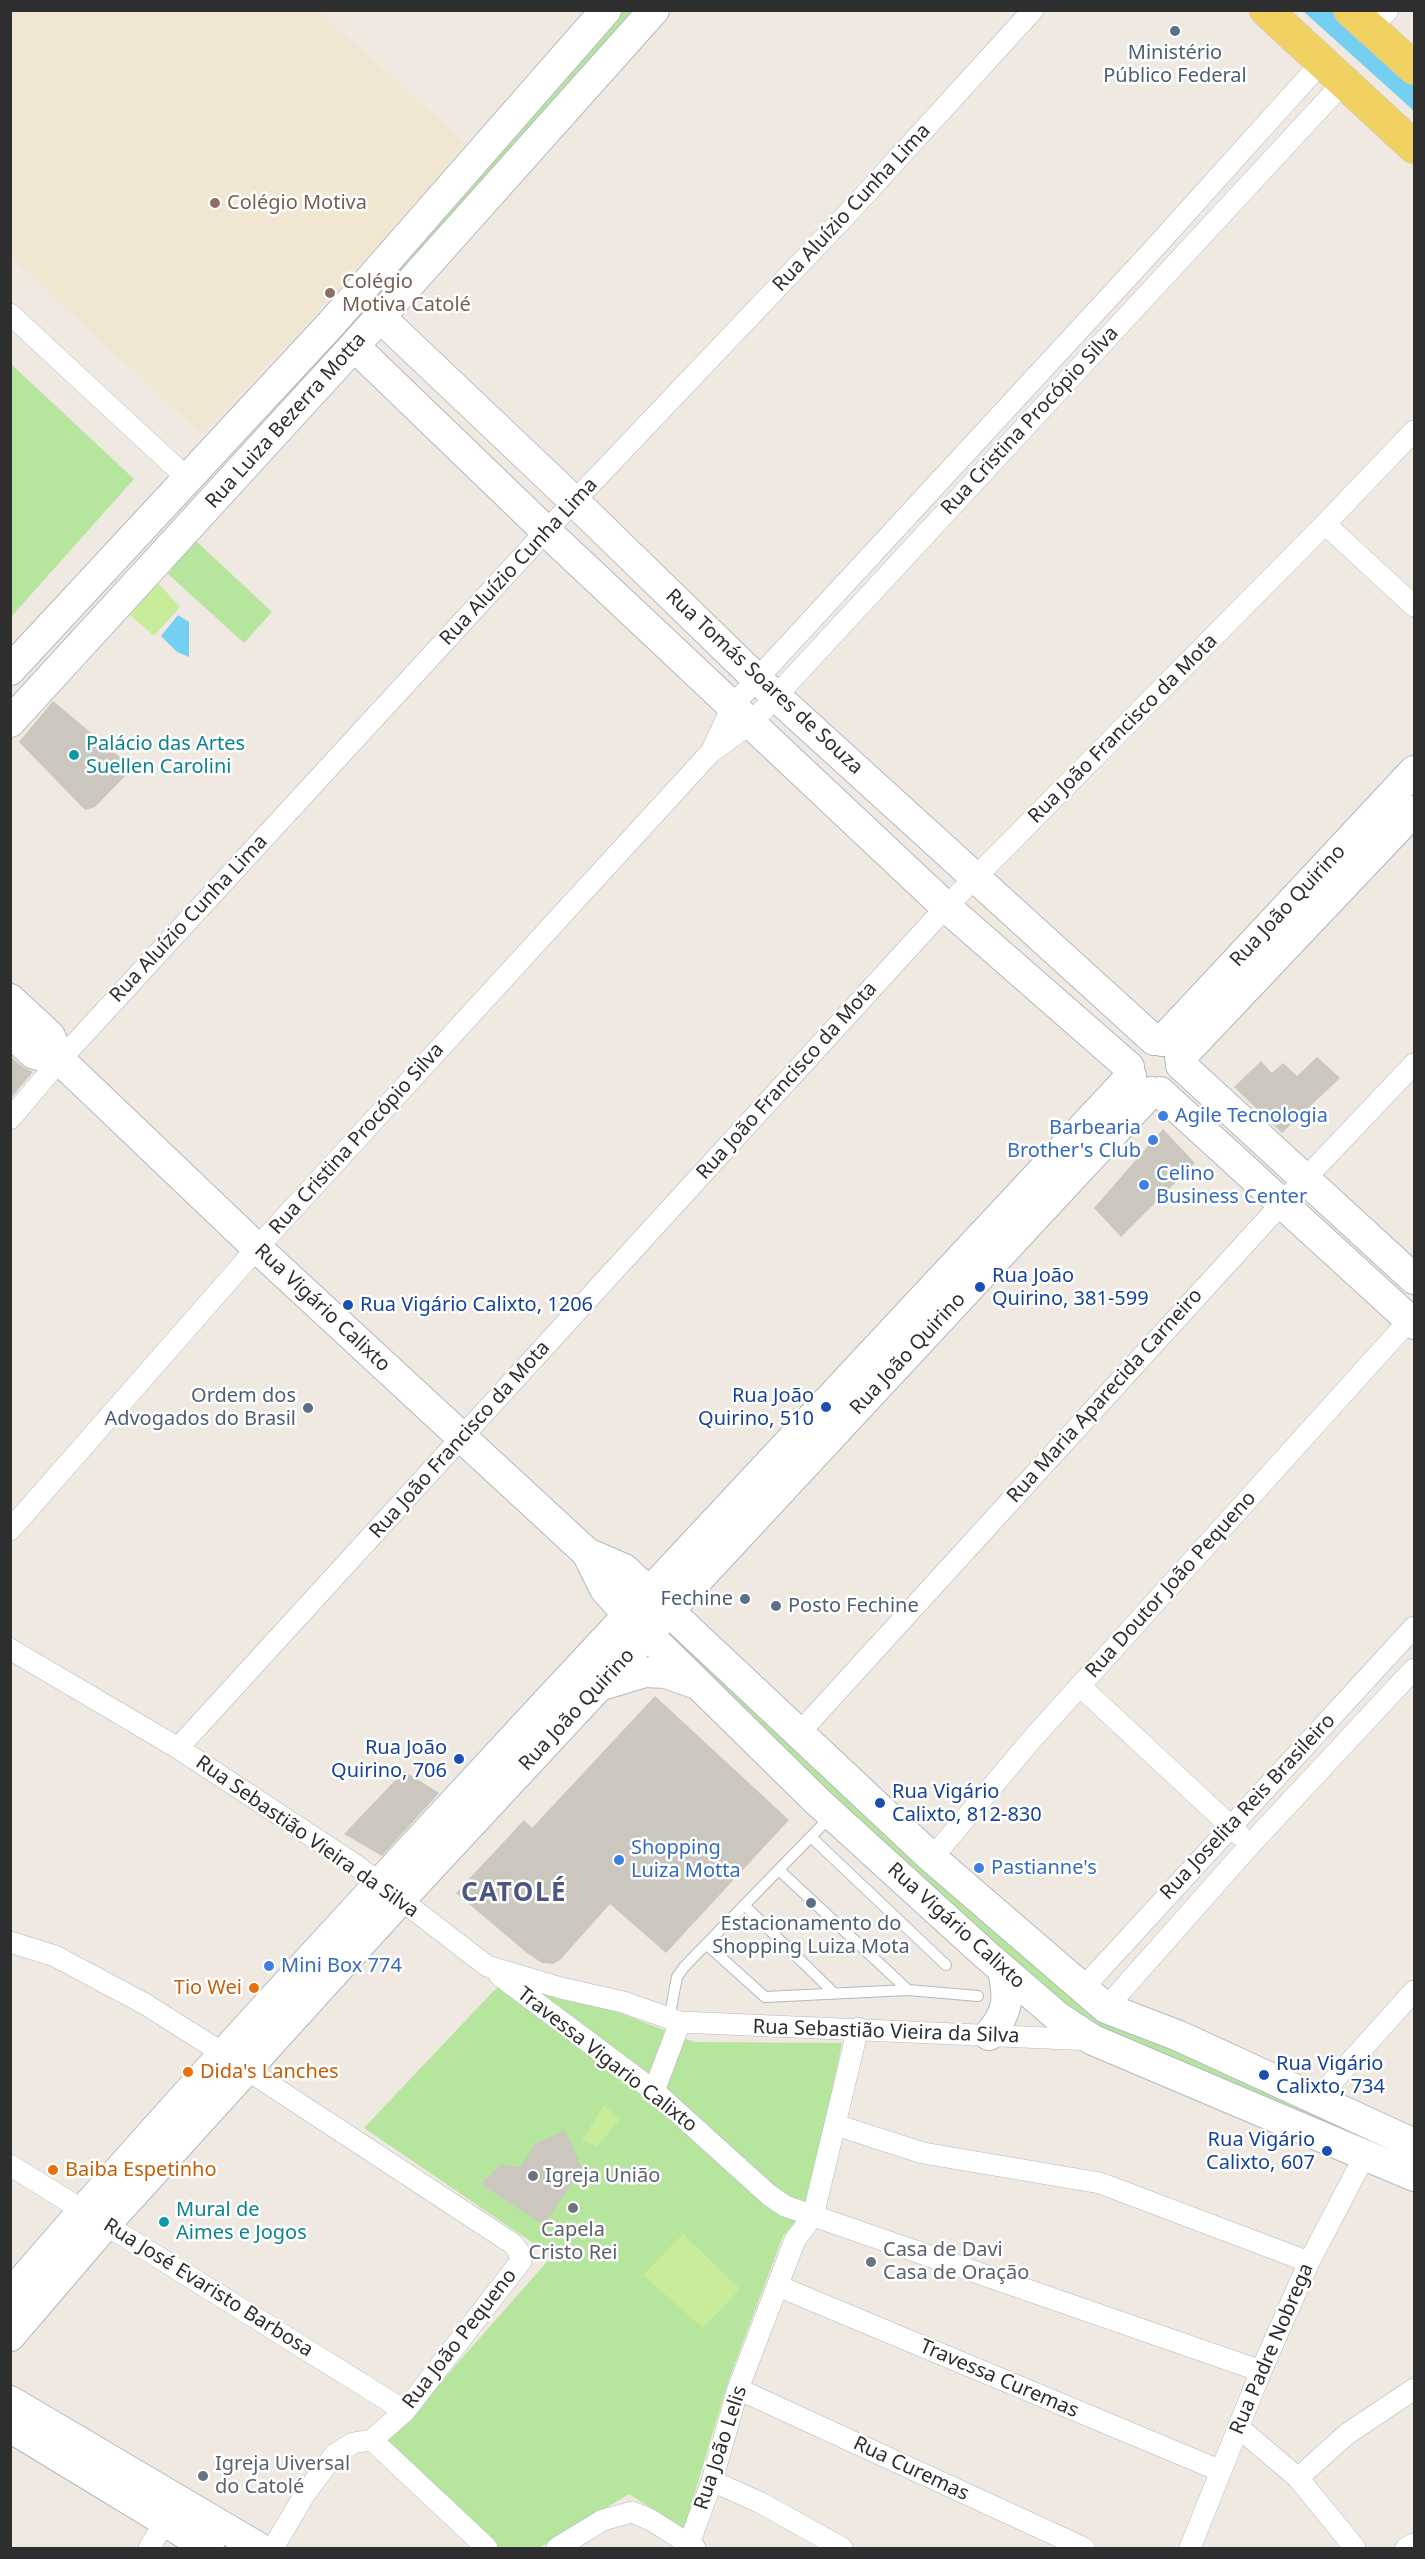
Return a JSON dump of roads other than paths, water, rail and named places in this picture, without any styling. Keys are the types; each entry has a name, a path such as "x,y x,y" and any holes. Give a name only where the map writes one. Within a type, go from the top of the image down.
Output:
{"main road":[{"name":"Rua Luiza Bezerra Motta","path":"10,722 354,346 654,10"},
{"path":"1266,10 1414,147"},
{"name":"Rua Luiza Bezerra Motta","path":"10,670 331,324 601,16"},
{"path":"601,16 621,46"},
{"path":"1369,17 1414,68"},
{"name":"Rua Tomás Soares de Souza","path":"380,317 766,687 1169,1051 1304,1180 1414,1279"},
{"name":"Rua Tomás Soares de Souza","path":"354,346 546,531 946,907 1143,1082 1283,1202 1413,1320"},
{"name":"Rua João Quirino","path":"1169,1051 1414,771"},
{"name":"Rua João Quirino","path":"1169,1051 1414,811"},
{"name":"Rua Vigário Calixto","path":"10,999 50,1036 60,1060 461,1438 587,1553 624,1569 649,1591 932,1858 1106,2008 1179,2036 1414,2144"},
{"name":"Rua Vigário Calixto","path":"10,1032 34,1054 60,1060"},
{"path":"1139,1046 1169,1051 1175,1082 1143,1082 1133,1052 1139,1046"},
{"name":"Rua João Quirino","path":"390,1891 599,1686 637,1624 649,1591 1143,1082"},
{"name":"Rua João Quirino","path":"10,2295 94,2218 390,1891 637,1624 670,1611 1143,1082"},
{"name":"Rua Vigário Calixto","path":"587,1553 604,1589 696,1684 832,1815 1058,2018 1093,2040 1414,2176"},
{"path":"599,1686 645,1672 666,1672 696,1684"},
{"path":"989,2035 998,2025 1008,1995 1003,1970"},
{"name":"Rua João Quirino","path":"10,2336 94,2218"},
{"path":"10,2401 259,2548"},
{"path":"10,2427 209,2548"}],"street":[{"name":"Rua Aluízio Cunha Lima","path":"10,1119 60,1060 546,531 851,210 1033,10"},
{"name":"Rua Cristina Procópio Silva","path":"10,1530 257,1248 710,753 975,442 1150,253 1332,72"},
{"name":"Rua Cristina Procópio Silva","path":"766,687 995,458 1168,272 1332,72"},
{"path":"1150,253 1168,272"},
{"path":"10,314 188,478"},
{"name":"Rua João Francisco da Mota","path":"178,1748 946,907 1414,431"},
{"path":"975,442 995,458"},
{"path":"1325,524 1414,606"},
{"name":"Rua Maria Aparecida Carneiro","path":"800,1732 1283,1202 1414,1064"},
{"name":"Rua Doutor João Pequeno","path":"932,1858 1080,1686 1413,1320"},
{"name":"Rua Joselita Reis Brasileiro","path":"1083,1989 1230,1826 1414,1628"},
{"name":"Rua Sebastião Vieira da Silva","path":"10,1649 178,1748 390,1891 487,1966 561,1988 623,2002 674,2021 766,2028 858,2028 1093,2040"},
{"name":"Rua Joselita Reis Brasileiro","path":"1106,2008 1251,1844 1414,1670"},
{"path":"1080,1686 1251,1844"},
{"path":"10,1942 56,1956 145,2004 235,2061"},
{"name":"Travessa Vigario Calixto","path":"487,1966 654,2091 769,2196 785,2206 1261,2371"},
{"path":"1316,2100 1414,1991"},
{"path":"654,2091 674,2021"},
{"path":"813,2216 858,2028"},
{"name":"Rua João Pequeno","path":"235,2061 513,2244 519,2252 520,2261 405,2411 372,2440 353,2443 334,2455 305,2494 273,2548"},
{"path":"836,2125 923,2153 1100,2183 1309,2262"},
{"name":"Rua Padre Nobrega","path":"1190,2548 1261,2371 1309,2262 1365,2155"},
{"name":"Rua José Evaristo Barbosa","path":"10,2165 405,2411"},
{"name":"Rua João Lelis","path":"557,2548 603,2520 632,2512 651,2520 692,2546 738,2389 795,2240 813,2216"},
{"name":"Travessa Curemas","path":"778,2286 1221,2471"},
{"name":"Rua Curemas","path":"738,2389 1084,2548"},
{"path":"1299,2478 1347,2434 1414,2389"},
{"path":"1238,2427 1299,2478 1355,2548"},
{"path":"372,2440 487,2548"},
{"path":"712,2481 761,2504 842,2548"},
{"path":"148,2548 165,2522"},
{"path":"1406,2548 1414,2544"}],"lane":[{"path":"674,2021 677,1977 706,1944 832,1815"},
{"path":"811,1837 946,1965"},
{"path":"779,1870 908,1990"},
{"path":"745,1906 834,1993"},
{"path":"706,1944 765,1997 908,1990 978,1996"}],"water":[{"path":"1303,11 1339,11 1414,79 1414,111"},
{"path":"178,615 189,622 189,657 177,652 161,636"}],"place":[{"name":"Ministério Público Federal","path":"1175,31"},
{"name":"Colégio Motiva","path":"215,203"},
{"name":"Colégio Motiva Catolé","path":"330,293"},
{"name":"Palácio das Artes Suellen Carolini","path":"74,755"},
{"name":"Agile Tecnologia","path":"1163,1116"},
{"name":"Barbearia Brother's Club","path":"1153,1140"},
{"name":"Celino Business Center","path":"1144,1185"},
{"name":"Rua João Quirino, 381-599","path":"980,1287"},
{"name":"Rua Vigário Calixto, 1206","path":"348,1305"},
{"name":"Rua João Quirino, 510","path":"826,1407"},
{"name":"Ordem dos Advogados do Brasil","path":"308,1408"},
{"name":"Fechine","path":"745,1599"},
{"name":"Posto Fechine","path":"776,1606"},
{"name":"Rua João Quirino, 706","path":"459,1759"},
{"name":"Rua Vigário Calixto, 812-830","path":"880,1803"},
{"name":"Shopping Luiza Motta","path":"619,1860"},
{"name":"Pastianne's","path":"979,1868"},
{"name":"Estacionamento do Shopping Luiza Mota","path":"811,1903"},
{"name":"Mini Box 774","path":"269,1966"},
{"name":"Tio Wei","path":"254,1988"},
{"name":"Dida's Lanches","path":"188,2072"},
{"name":"Rua Vigário Calixto, 734","path":"1264,2075"},
{"name":"Rua Vigário Calixto, 607","path":"1327,2151"},
{"name":"Baiba Espetinho","path":"53,2170"},
{"name":"Igreja União","path":"533,2176"},
{"name":"Capela Cristo Rei","path":"573,2208"},
{"name":"Mural de Aimes e Jogos","path":"164,2222"},
{"name":"Casa de Davi Casa de Oração","path":"871,2262"},
{"name":"Igreja Uiversal do Catolé","path":"203,2476"}],"district":[{"name":"CATOLÉ","path":"514,1894"}]}
